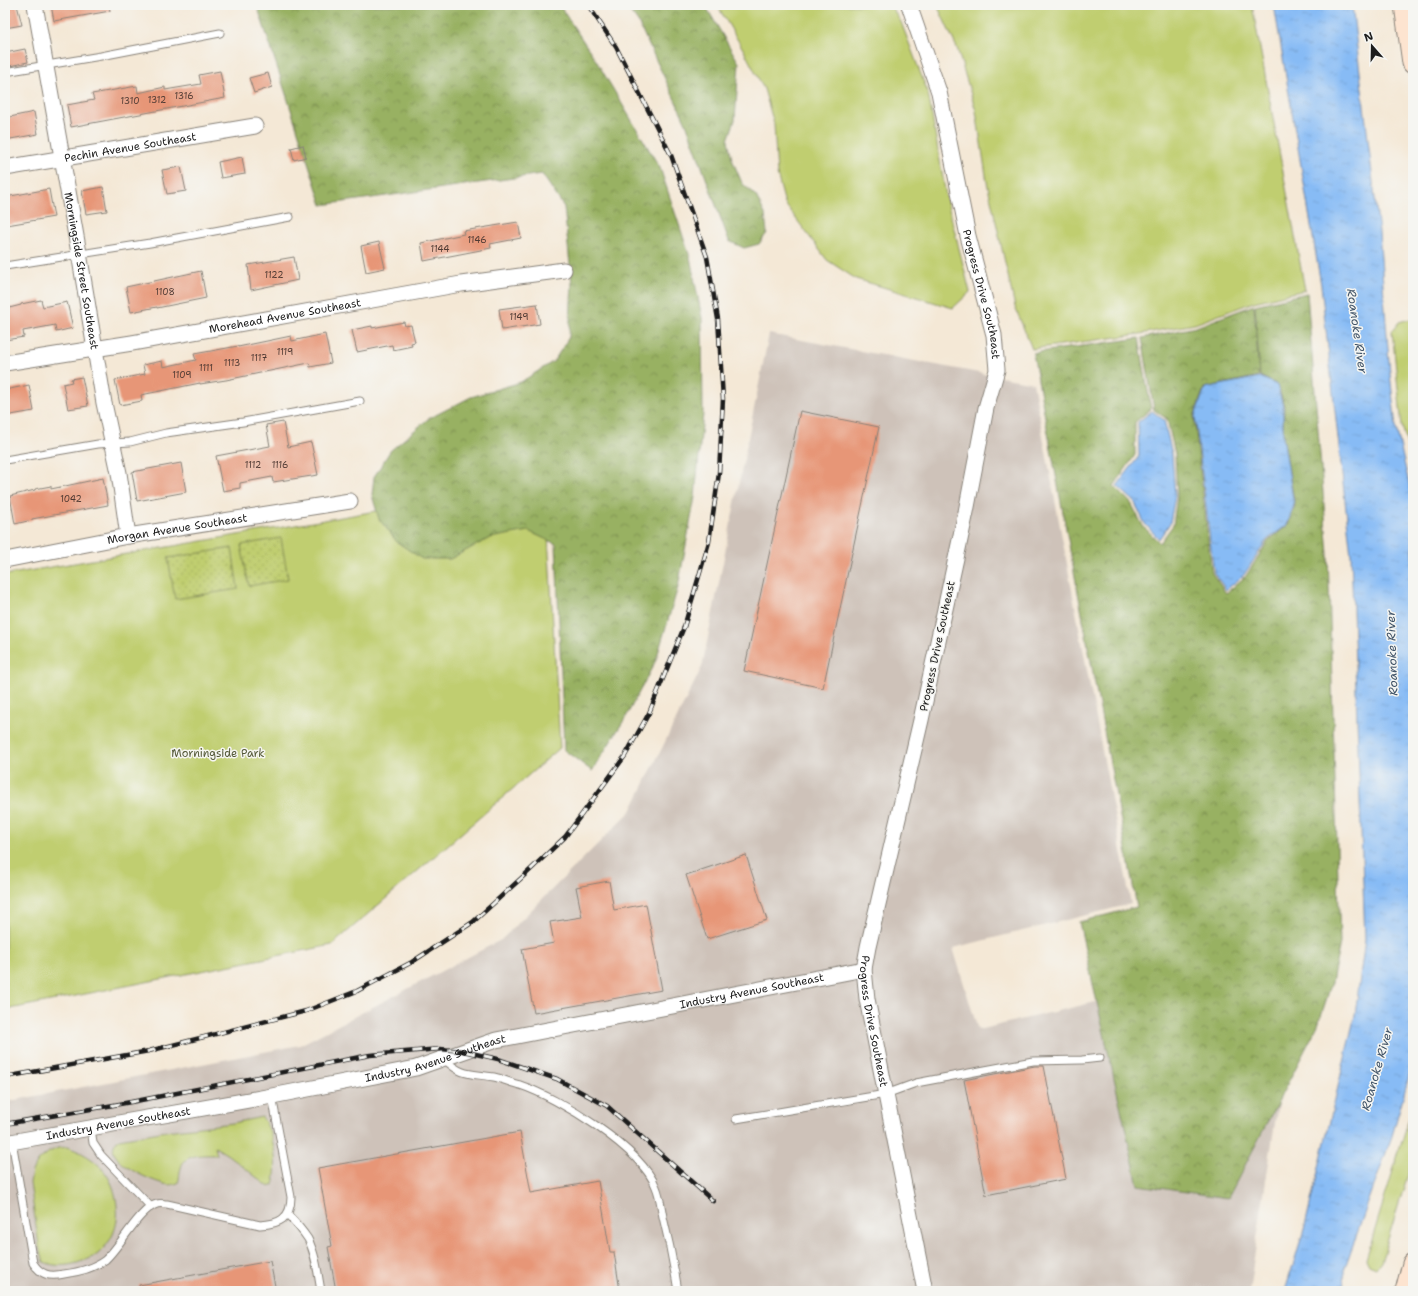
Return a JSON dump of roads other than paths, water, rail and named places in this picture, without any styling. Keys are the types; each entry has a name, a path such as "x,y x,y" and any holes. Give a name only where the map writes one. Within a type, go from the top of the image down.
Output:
{"main road":[{"path":"1405,5 1413,63"},
{"path":"1406,1291 1413,1264"}],"street":[{"name":"Morningside Street Southeast","path":"35,5 104,403 119,473 128,536"},
{"name":"Progress Drive Southeast","path":"910,5 939,92 968,236 994,335 997,370 986,408 966,512 925,704 864,969 867,999 925,1291"},
{"name":"Pechin Avenue Southeast","path":"5,168 61,160 255,126"},
{"name":"Morehead Avenue Southeast","path":"5,363 461,284 564,270"},
{"name":"Morgan Avenue Southeast","path":"5,560 128,536 350,501"},
{"name":"Industry Avenue Southeast","path":"9,1142 272,1096 416,1068 496,1040 864,969"}],"lane":[{"path":"5,72 101,56 220,33"},
{"path":"5,266 150,243 290,217"},
{"path":"5,460 98,444 130,442 166,434 360,401"},
{"path":"444,1058 452,1066 463,1073 496,1077 524,1087 584,1117 614,1139 646,1168 656,1187 673,1261 678,1291"},
{"path":"736,1119 886,1094 916,1083 1033,1060 1082,1060 1100,1058"},
{"path":"9,1142 33,1263 38,1270 46,1275 58,1276 85,1271 95,1266 113,1252 145,1211 158,1204 167,1204 260,1225 270,1225 280,1221 288,1215 291,1207 291,1197 272,1096"},
{"path":"91,1128 93,1143 101,1155 151,1207"},
{"path":"288,1215 308,1240 314,1256 321,1291"}],"water":[{"name":"Roanoke River","path":"1274,5 1352,5 1379,232 1390,374 1396,427 1413,501 1413,1062 1392,1136 1344,1270 1345,1291 1285,1291 1305,1226 1355,1015 1365,939 1351,555 1321,285"},
{"path":"1260,377 1277,385 1283,406 1283,436 1294,505 1287,525 1267,540 1244,575 1226,590 1214,573 1195,416 1205,388"},
{"path":"1152,411 1164,420 1172,454 1175,496 1170,523 1159,539 1145,524 1134,501 1117,486 1139,456 1138,422"}],"railway":[{"path":"5,1077 149,1051 306,1011 357,991 412,962 473,922 565,837 625,756 649,713 684,627 709,542 719,473 723,399 718,319 707,257 671,155 616,47 588,5"},
{"path":"5,1124 131,1102 370,1055 440,1049 463,1051 498,1059 557,1079 607,1106 713,1201"}],"park label":[{"name":"Morningside Park","path":"218,753"}]}
